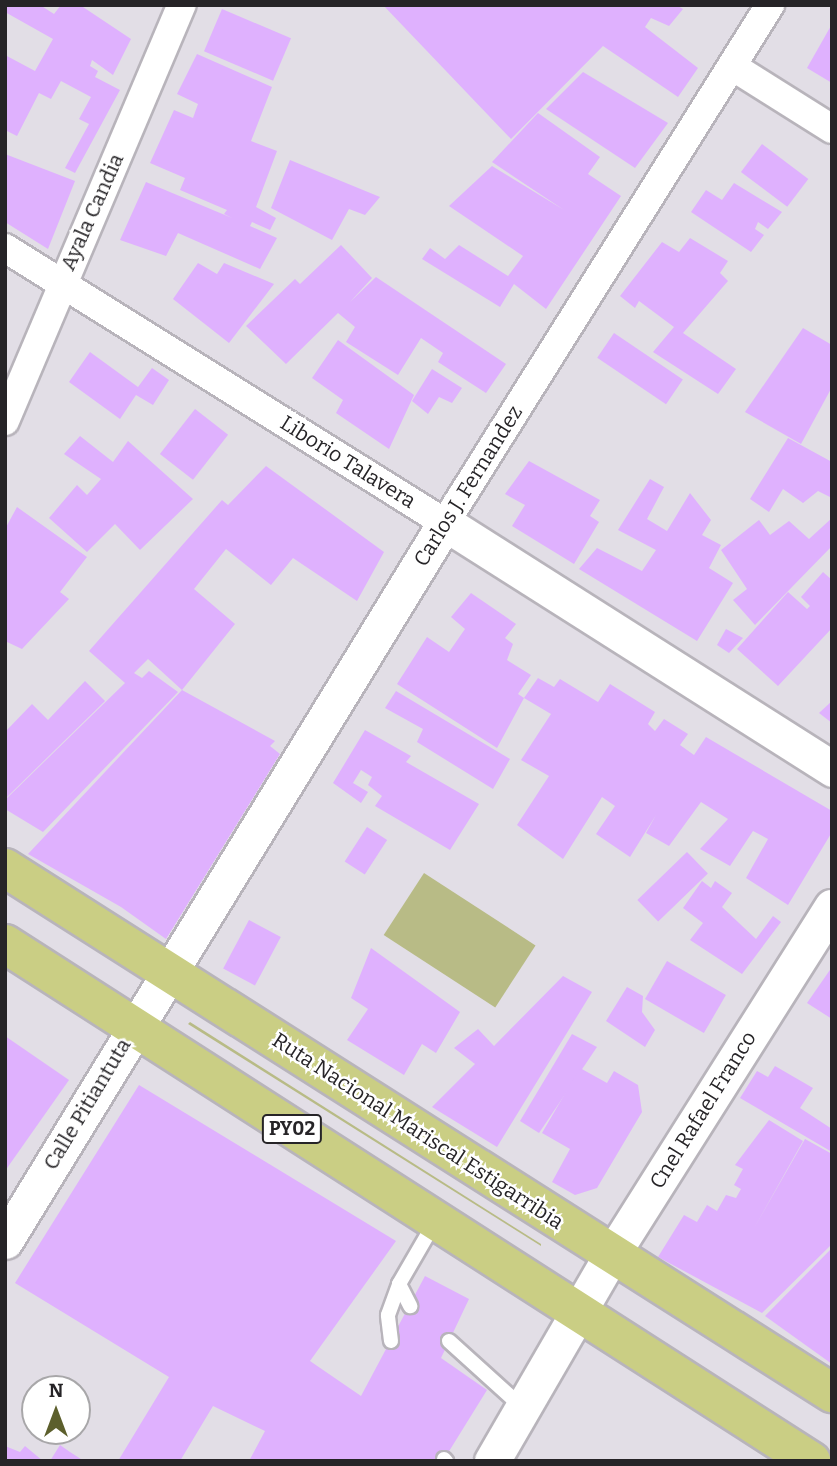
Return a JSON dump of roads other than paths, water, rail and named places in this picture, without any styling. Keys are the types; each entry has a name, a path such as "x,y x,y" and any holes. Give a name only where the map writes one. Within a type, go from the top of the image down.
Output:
{"highway":[{"name":"Ruta Nacional Mariscal Estigarribia","path":"5,868 171,969 611,1256 832,1393"},
{"name":"PY02","path":"5,944 578,1316 811,1461"}],"street":[{"name":"Ayala Candia","path":"5,421 61,282 182,5"},
{"name":"Carlos J. Fernandez","path":"171,969 445,523 770,5"},
{"path":"732,65 832,129"},
{"name":"Liborio Talavera","path":"5,248 832,769"},
{"name":"Cnel Rafael Franco","path":"492,1461 611,1256 832,907"},
{"name":"Calle Pitiantuta","path":"5,1241 171,969"}],"lane":[{"path":"391,1341 388,1315 399,1284 435,1222"},
{"path":"399,1284 410,1306"},
{"path":"449,1341 523,1408"}]}
